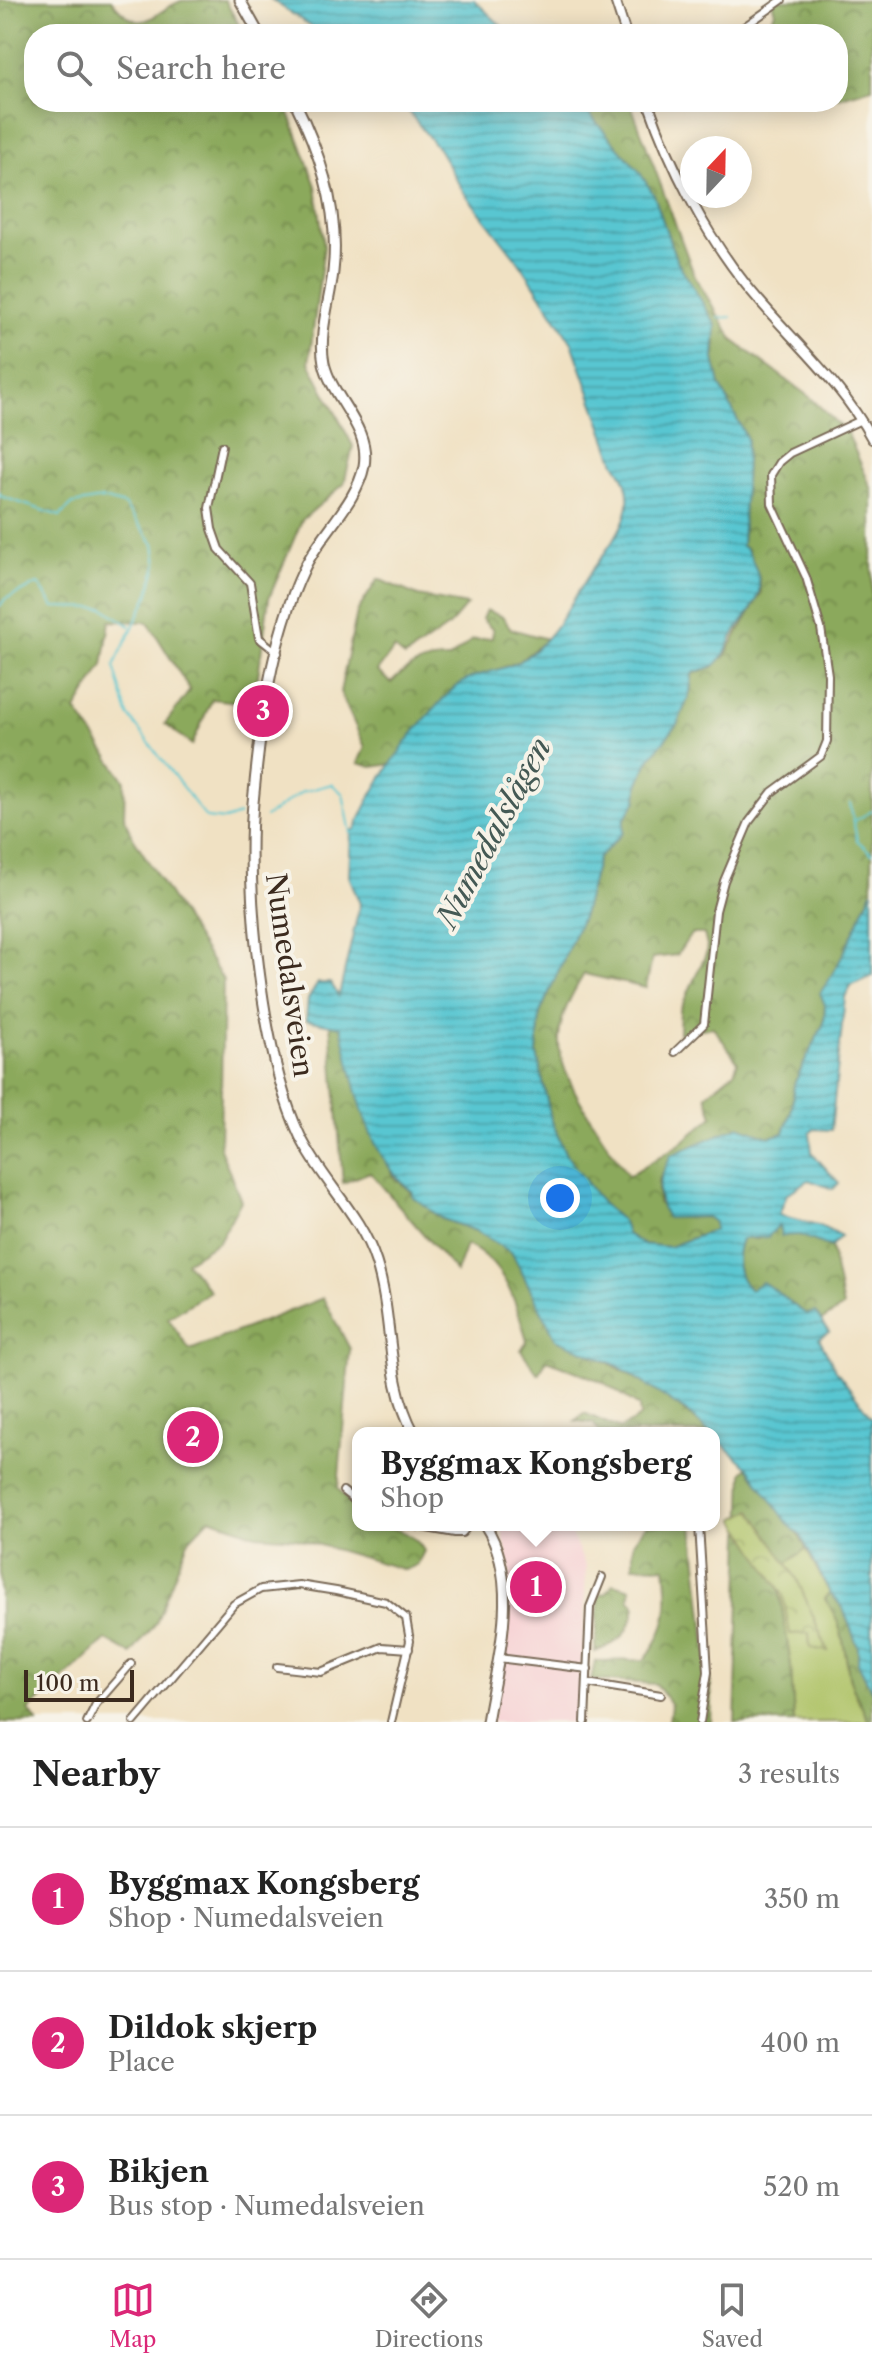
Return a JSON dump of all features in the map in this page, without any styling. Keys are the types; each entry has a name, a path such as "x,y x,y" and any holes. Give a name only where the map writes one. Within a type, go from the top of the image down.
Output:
{"main road":[{"path":"240,0 253,24"},
{"path":"615,0 623,24"},
{"name":"Numedalsveien","path":"299,112 317,155 335,228 324,332 325,364 335,391 359,431 365,459 360,479 302,572 278,653 262,734 252,821 252,887 265,999 281,1081 299,1134 361,1229 376,1263 396,1388 412,1427"},
{"path":"654,112 672,159 727,260 834,383 872,439"},
{"path":"487,1722 498,1658 503,1576 498,1553 488,1531"}],"street":[{"path":"748,24 782,0"},
{"path":"675,1052 704,1024 716,911 724,881 749,822 772,792 821,756 827,741 828,675 821,628 806,577 772,504 771,475 790,453 861,420"},
{"path":"222,446 209,508 212,529 219,549 250,583 259,638 278,653"},
{"path":"343,1491 352,1498"},
{"path":"444,1531 464,1531"},
{"path":"699,1531 708,1672 700,1722"},
{"path":"585,1722 590,1607 602,1577"},
{"path":"134,1722 234,1604 277,1585 299,1585 386,1602 406,1618 410,1630 409,1649 391,1722"},
{"path":"277,1667 321,1672 382,1647 409,1649"},
{"path":"498,1658 588,1669"},
{"path":"87,1722 96,1704 131,1664"},
{"path":"587,1683 661,1695"}],"shaded area":[{"path":"502,1531 570,1531 586,1567 580,1722 492,1722 508,1641 510,1568"}],"green space":[{"path":"0,0 111,0 122,12 140,21 181,1 225,0 238,24 24,24 24,112 289,112 316,186 324,246 309,362 353,446 344,484 302,520 269,598 254,704 212,699 192,745 165,724 190,690 148,622 110,621 103,665 76,710 125,781 124,816 131,834 223,980 220,1148 241,1201 219,1241 186,1262 210,1291 168,1318 190,1350 323,1298 350,1349 338,1488 352,1506 352,1531 398,1531 412,1537 424,1551 417,1565 405,1570 296,1538 256,1535 210,1518 188,1541 156,1623 131,1654 106,1640 29,1710 37,1722 0,1722"},
{"path":"771,0 872,0 872,88 848,95 848,24 770,24 775,12"},
{"path":"588,112 634,112 695,277 734,341 811,398 848,434 872,490 872,891 836,971 825,1005 824,1023 794,1084 792,1108 784,1133 769,1137 738,1127 672,1155 658,1182 658,1203 681,1218 707,1217 714,1222 714,1230 669,1247 642,1244 627,1234 623,1222 602,1203 565,1153 551,1119 537,1054 540,1013 583,915 598,858 623,833 624,820 637,800 638,785 648,761 678,723 690,693 692,674 713,667 726,654 761,593 759,578 748,550 742,546 747,439 720,385 714,359 716,342 676,259 654,195","holes":["691,934 704,934 708,950 680,1010 679,1033 713,1027 738,1062 734,1072 706,1095 713,1116 680,1144 628,1176 584,1108 566,1071 560,1053 562,1020 584,974 646,988 652,958 677,955"]},
{"path":"378,579 418,596 467,605 449,626 405,657 394,649 377,671 391,683 417,664 449,659 472,640 492,638 493,630 482,619 486,610 503,617 511,629 547,639 520,661 456,686 392,764 372,767 358,763 365,747 340,692 357,612"},
{"path":"330,1024 341,1027 368,1126 395,1178 443,1219 476,1231 512,1253 556,1339 637,1379 703,1427 623,1427 640,1417 639,1406 603,1382 547,1360 538,1374 521,1350 527,1341 519,1312 507,1285 490,1261 466,1245 456,1272 370,1172 343,1183"},
{"path":"779,1225 831,1247 843,1307 821,1321 815,1312 807,1314 762,1283 750,1290 739,1273 737,1253 741,1239 758,1239"},
{"path":"584,1413 616,1427 596,1427 593,1423 575,1421"},
{"path":"748,1467 796,1530 806,1549 776,1571 791,1665 794,1722 735,1722 743,1472"},
{"path":"752,1510 797,1579 828,1651 810,1648 809,1633 790,1634 783,1595 735,1519"},
{"path":"642,1531 694,1531 712,1699 711,1722 669,1722 671,1705 656,1684 591,1680 595,1661 644,1660 663,1627 667,1605 665,1567 633,1566 633,1543"},
{"path":"806,1549 830,1593 825,1599 839,1626 850,1682 869,1722 794,1722 791,1665 776,1570"},
{"path":"613,1584 631,1589 629,1598 635,1606 631,1623 623,1636 595,1652 599,1595 607,1593"},
{"path":"830,1593 842,1606 858,1647 858,1663 872,1692 872,1722 869,1722 850,1681 839,1626 825,1599"}],"water":[{"path":"272,0 474,0 499,24 307,24"},
{"name":"Numedalslågen","path":"409,112 588,112 639,171 654,195 676,259 716,325 714,359 720,385 747,439 742,546 749,552 755,567 758,595 719,661 713,667 692,674 690,693 678,723 648,761 638,785 637,800 624,820 623,833 598,858 583,915 540,1013 537,1054 551,1119 565,1153 602,1203 623,1222 627,1234 642,1244 669,1247 714,1230 714,1222 707,1217 667,1218 660,1201 659,1186 671,1155 739,1126 769,1137 784,1133 792,1108 794,1084 824,1023 825,1005 820,993 842,956 872,891 872,976 850,986 845,997 831,1130 814,1129 810,1133 812,1153 839,1183 833,1189 809,1180 787,1194 779,1215 818,1225 841,1236 831,1247 799,1235 781,1236 779,1225 768,1237 741,1239 737,1260 739,1273 750,1290 762,1282 807,1314 815,1312 829,1332 819,1338 836,1370 872,1418 872,1692 858,1663 858,1647 842,1606 830,1593 801,1536 789,1525 748,1467 720,1442 720,1427 704,1427 618,1366 556,1339 512,1253 476,1231 443,1219 413,1197 413,1192 397,1177 383,1158 364,1117 341,1027 306,1020 308,999 318,983 331,983 338,996 340,991 360,904 349,876 351,831 356,829 373,792 411,736 453,689 468,679 520,661 540,645 614,540 627,511 625,480 615,463 572,343 522,266 463,191 439,150"}],"waterway":[{"path":"718,318 731,317"},
{"path":"0,492 0,496 60,516 73,504 101,499 124,505 154,544 157,564 148,596 114,666 128,715 206,818 225,820 239,815"},
{"path":"0,606 5,599 38,584 54,607 104,608 130,626"},
{"path":"265,817 302,792 332,784 343,794 351,833"},
{"path":"850,803 857,840 872,854"},
{"path":"854,821 872,811"}],"place":[{"name":"Bikjen","path":"263,711"},
{"name":"Dildok skjerp","path":"193,1437"},
{"name":"Byggmax Kongsberg","path":"536,1587"}]}
